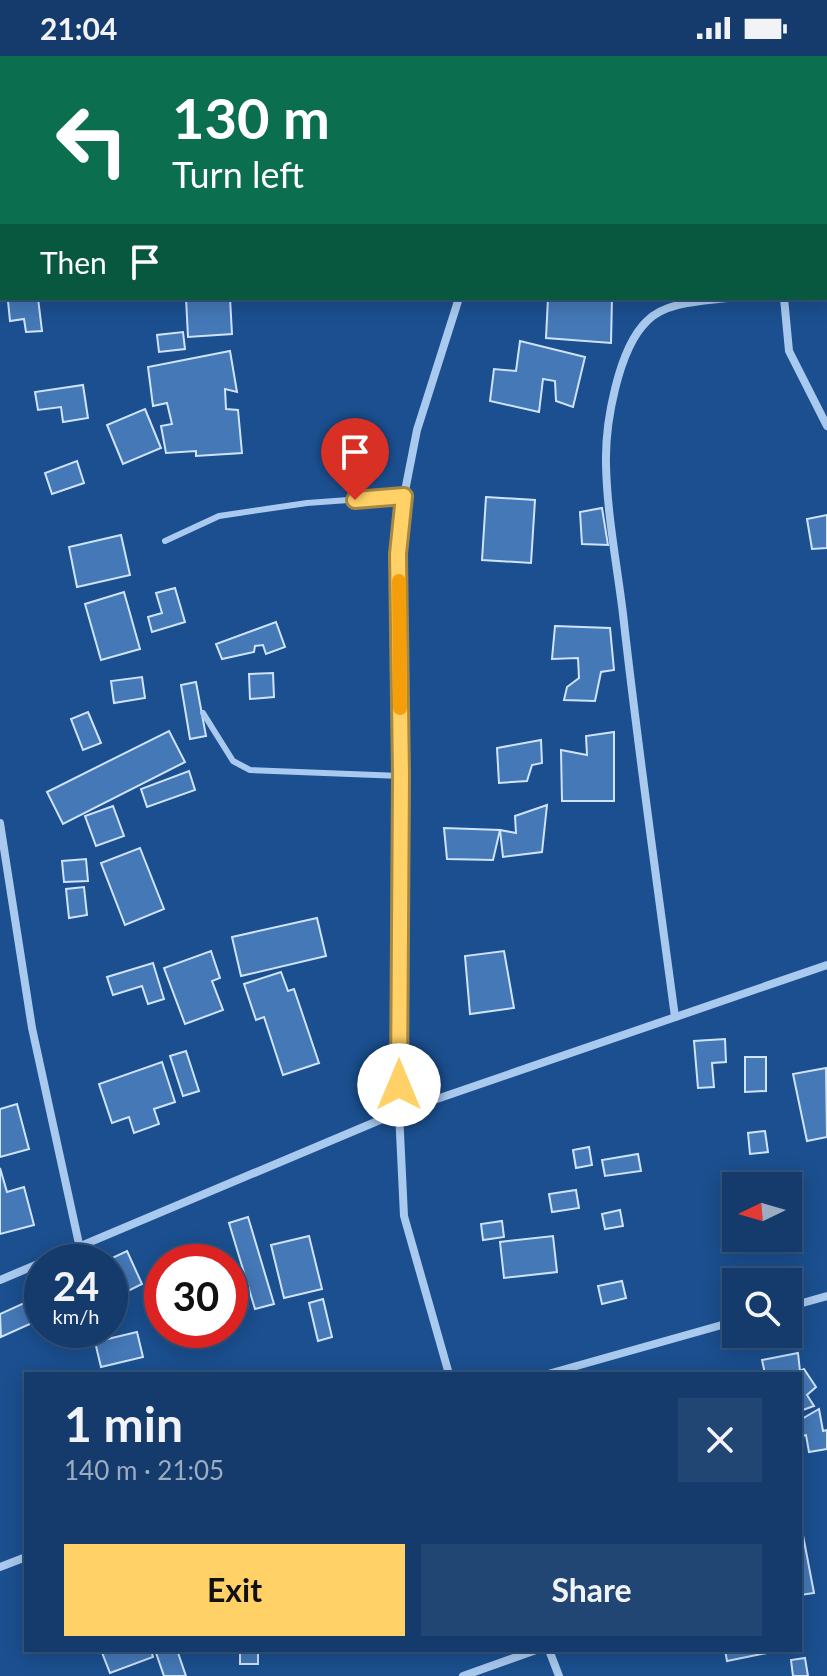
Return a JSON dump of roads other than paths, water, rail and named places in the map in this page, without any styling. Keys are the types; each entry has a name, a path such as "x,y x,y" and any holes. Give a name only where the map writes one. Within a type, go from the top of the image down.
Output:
{"street":[{"path":"448,1372 404,1216 399,1112 401,776 398,554 404,496 417,430 458,300"},
{"path":"675,1017 624,627 606,464 608,426 616,387 636,333 648,319 661,310 716,300"},
{"path":"784,300 789,351 827,426"},
{"path":"0,823 32,1028 79,1244 399,1112 827,965"},
{"path":"0,1280 24,1269"},
{"path":"802,1303 827,1296"},
{"path":"555,1372 722,1325"},
{"path":"0,1567 24,1558"},
{"path":"463,1676 530,1652"},
{"path":"550,1652 559,1676"}],"lane":[{"path":"165,541 219,516 307,503 404,496"},
{"path":"203,713 233,761 250,770 401,776"}]}
